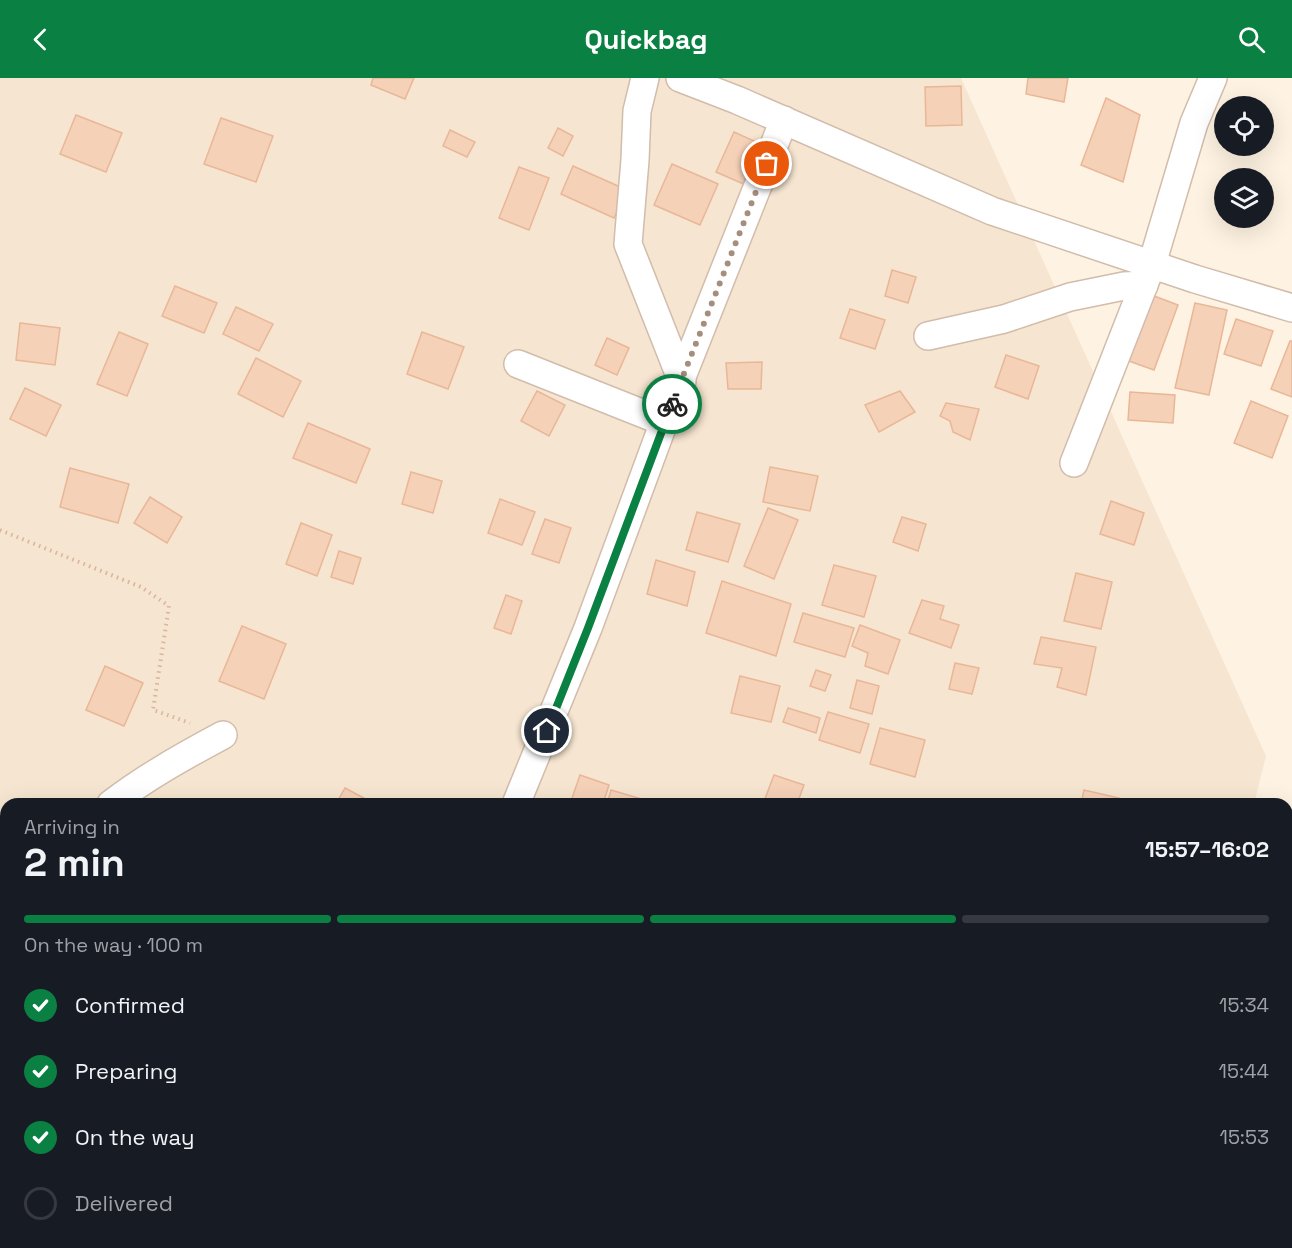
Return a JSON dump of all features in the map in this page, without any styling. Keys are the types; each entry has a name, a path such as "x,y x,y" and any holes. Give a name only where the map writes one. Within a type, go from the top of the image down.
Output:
{"street":[{"path":"645,78 637,111 628,244 681,381"},
{"path":"680,78 1148,275 1292,308"},
{"path":"1074,463 1148,275 1194,123 1213,78"},
{"path":"518,798 588,628 664,422 784,120"},
{"path":"927,336 1004,319 1070,297 1124,286 1148,275"},
{"path":"518,364 664,422"},
{"path":"119,798 177,759 223,735"}],"path":[{"path":"0,530 141,587 170,606 153,710 223,735"}],"shaded area":[{"path":"0,78 961,78 1266,756 1256,798 0,798"}],"building":[{"path":"373,78 414,78 405,99 371,85"},
{"path":"1028,78 1068,78 1064,102 1026,94"},
{"path":"961,86 962,125 926,126 925,87"},
{"path":"1106,98 1140,115 1123,182 1081,165"},
{"path":"76,115 122,133 106,172 60,154"},
{"path":"221,118 273,136 256,182 204,164"},
{"path":"558,128 573,136 563,156 548,148"},
{"path":"450,130 475,142 467,157 443,146"},
{"path":"734,132 765,146 746,185 716,172"},
{"path":"672,164 718,184 700,225 654,205"},
{"path":"573,166 627,190 614,218 561,194"},
{"path":"519,167 549,178 529,230 499,218"},
{"path":"892,270 916,277 908,303 885,296"},
{"path":"175,286 217,303 204,333 162,316"},
{"path":"1149,294 1178,305 1154,370 1126,360"},
{"path":"1195,303 1227,310 1209,395 1175,388"},
{"path":"236,307 273,324 259,351 223,334"},
{"path":"850,309 885,320 875,349 840,338"},
{"path":"1236,319 1273,331 1261,366 1224,354"},
{"path":"20,323 60,328 55,365 16,360"},
{"path":"119,332 148,344 127,396 97,384"},
{"path":"422,332 464,347 448,389 407,374"},
{"path":"607,338 629,348 617,375 595,365"},
{"path":"1290,341 1292,341 1292,397 1271,389"},
{"path":"1006,355 1039,366 1028,399 995,387"},
{"path":"256,358 301,381 283,417 238,394"},
{"path":"762,362 761,389 728,389 726,363"},
{"path":"25,388 61,405 46,436 10,419"},
{"path":"537,391 565,405 549,436 521,421"},
{"path":"900,391 915,412 879,432 865,405"},
{"path":"1130,392 1175,395 1173,423 1128,420"},
{"path":"1251,401 1288,416 1272,458 1234,443"},
{"path":"946,403 979,409 970,440 953,432 950,421 940,416"},
{"path":"308,423 370,449 356,483 293,458"},
{"path":"770,467 818,476 810,511 763,502"},
{"path":"70,468 129,484 118,523 60,507"},
{"path":"411,472 442,481 433,513 402,504"},
{"path":"150,497 182,517 167,543 134,523"},
{"path":"500,499 535,512 522,545 488,533"},
{"path":"1111,501 1144,513 1134,545 1100,534"},
{"path":"768,508 798,520 774,579 744,566"},
{"path":"697,512 740,524 728,562 686,550"},
{"path":"902,517 926,524 918,551 893,542"},
{"path":"545,519 571,528 559,563 532,554"},
{"path":"301,523 332,535 317,576 286,564"},
{"path":"339,551 361,558 353,584 331,577"},
{"path":"656,560 695,572 687,606 647,594"},
{"path":"834,565 876,576 864,617 822,605"},
{"path":"1076,573 1112,582 1101,629 1064,621"},
{"path":"722,581 791,604 776,656 706,633"},
{"path":"506,595 522,601 511,634 494,628"},
{"path":"922,600 944,606 940,619 959,625 951,648 909,633"},
{"path":"803,613 854,628 845,657 794,642"},
{"path":"860,625 900,640 888,674 865,666 868,653 852,646"},
{"path":"242,626 286,644 264,699 219,681"},
{"path":"1041,637 1096,647 1086,695 1057,687 1062,668 1034,664"},
{"path":"955,663 979,668 972,694 949,689"},
{"path":"105,666 143,683 124,726 86,710"},
{"path":"816,670 831,675 825,691 810,686"},
{"path":"740,676 780,686 771,722 731,713"},
{"path":"857,680 879,686 872,714 850,708"},
{"path":"788,708 820,718 816,733 783,722"},
{"path":"828,712 869,724 860,753 819,740"},
{"path":"880,728 925,740 915,777 870,764"},
{"path":"580,775 609,785 605,798 572,798"},
{"path":"774,775 804,785 799,798 765,798"},
{"path":"345,788 364,798 339,798"},
{"path":"611,790 638,798 609,798"},
{"path":"1084,790 1119,798 1082,798"}],"way so far":[{"path":"672,404 767,164"}],"route":[{"path":"547,731 672,404"}]}
